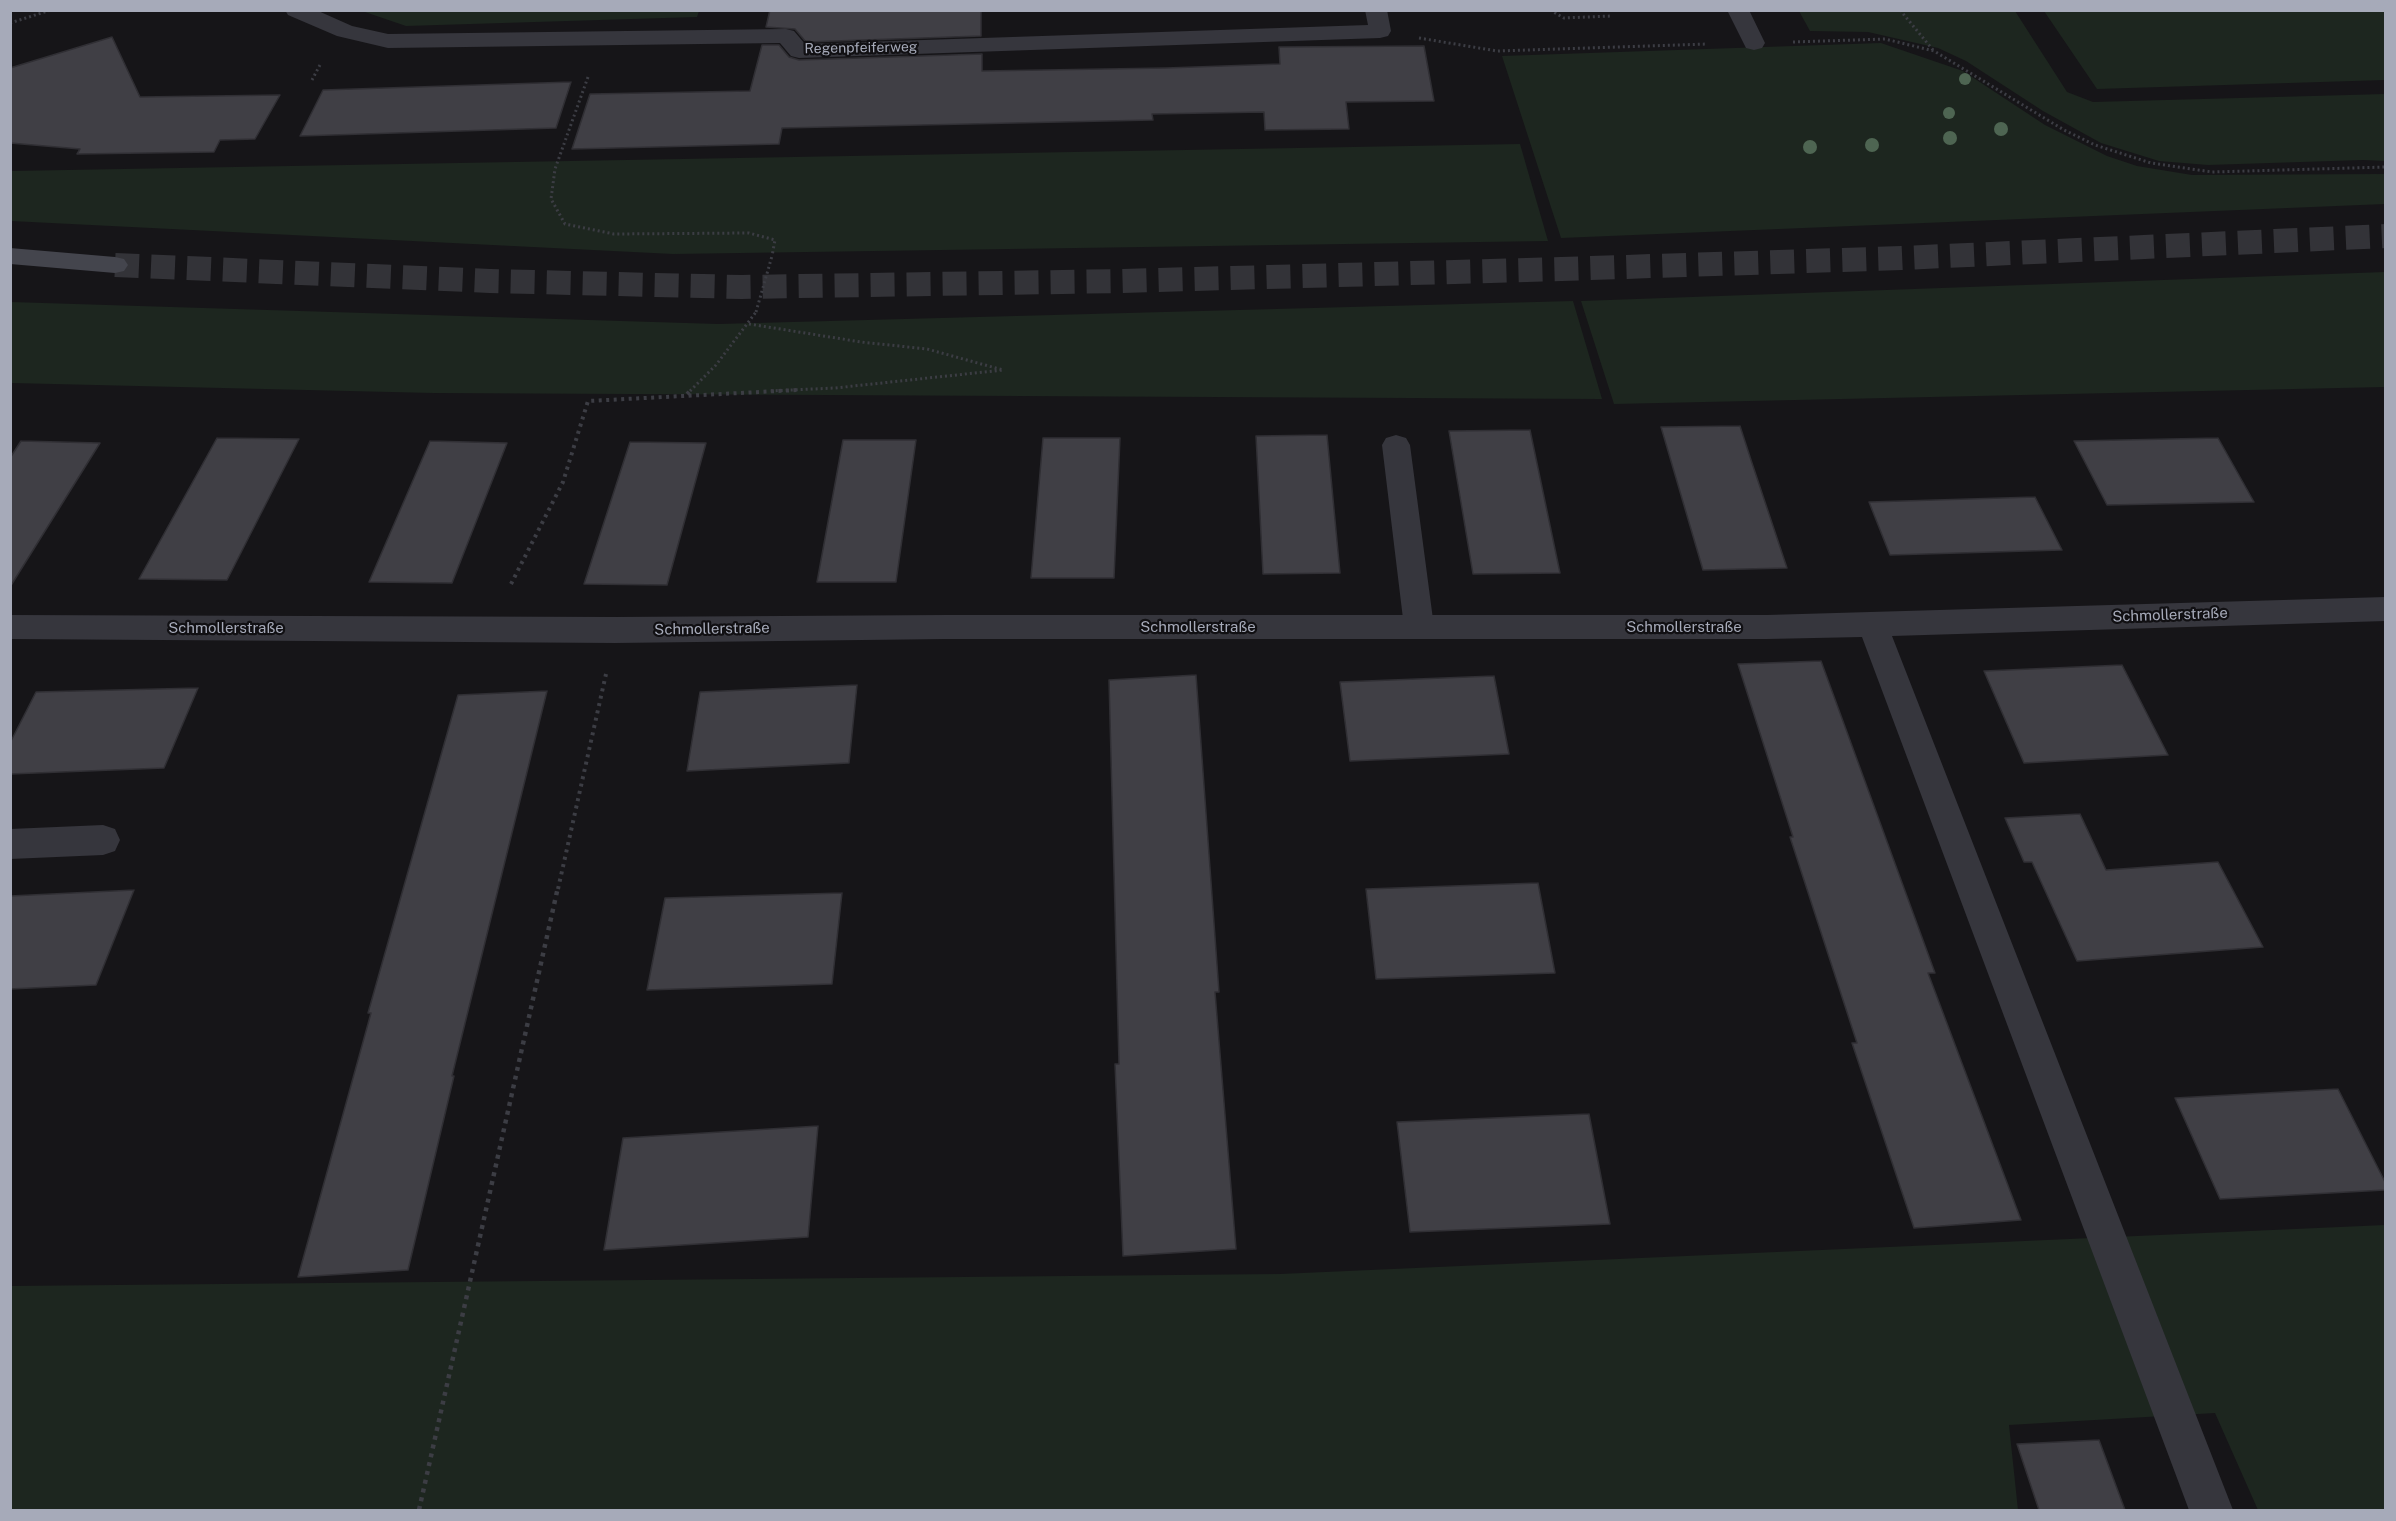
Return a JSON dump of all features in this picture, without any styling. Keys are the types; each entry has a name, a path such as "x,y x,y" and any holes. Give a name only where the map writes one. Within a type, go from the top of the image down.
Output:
{"main road":[{"path":"10,256 115,265"}],"street":[{"name":"Regenpfeiferweg","path":"296,10 345,31 388,42 786,36 799,51 1378,21"},
{"path":"1738,10 1754,43"},
{"path":"1396,445 1419,627"},
{"name":"Schmollerstraße","path":"10,627 488,630 1767,627 2385,609"},
{"path":"1872,623 2211,1510"},
{"path":"10,844 103,840"}],"path":[{"path":"10,23 51,10"},
{"path":"1550,10 1564,18 1611,16"},
{"path":"1900,10 1934,51"},
{"path":"1378,21 1497,51 1885,39 1934,51 2064,130 2095,146 2151,163 2212,172 2385,167"},
{"path":"600,39 555,169 551,199 565,224 614,234 749,233 775,240 756,312 716,365 687,395"},
{"path":"488,630 563,482 588,401 835,388 1004,370 927,349 861,342 749,324"},
{"path":"419,1510 615,630"}],"shaded area":[{"path":"362,11 699,11 697,17 406,26"},
{"path":"1799,11 2015,11 2067,92 2093,102 2385,94 2385,161 2208,165 2159,161 2101,143 2043,111 1966,61 1938,48 1868,32 1810,31"},
{"path":"2044,11 2385,11 2385,80 2097,89"},
{"path":"1881,43 1963,71 2045,125 2107,156 2137,166 2192,175 2385,174 2385,204 1561,238 1502,56"},
{"path":"1520,144 1548,241 673,254 11,221 11,171"},
{"path":"2385,272 2385,387 1614,404 1581,301"},
{"path":"1573,301 1602,399 433,393 11,383 11,302 718,324"},
{"path":"2385,1225 2385,1510 2258,1510 2215,1413 2009,1425 2018,1510 11,1510 10,1286 1280,1274"}],"building":[{"path":"770,10 981,10 981,36 806,42 795,29 766,27"},
{"path":"112,37 140,97 280,95 255,139 220,140 214,152 77,154 80,149 10,143 10,68"},
{"path":"762,45 779,45 789,57 799,60 982,54 982,71 1280,64 1279,47 1424,46 1434,101 1346,102 1349,129 1265,130 1264,112 1152,114 1153,120 782,128 779,144 572,149 590,94 750,91"},
{"path":"571,82 556,128 300,136 323,90"},
{"path":"1740,426 1787,568 1703,570 1661,427"},
{"path":"1530,430 1560,573 1473,574 1449,431"},
{"path":"1327,435 1340,573 1263,574 1256,436"},
{"path":"217,438 299,439 227,580 139,579"},
{"path":"1043,438 1120,438 1114,578 1031,578"},
{"path":"2218,438 2254,502 2107,505 2074,441"},
{"path":"843,440 916,440 896,582 817,582"},
{"path":"21,441 100,443 10,587 10,458"},
{"path":"430,441 507,443 452,583 369,582"},
{"path":"630,442 706,443 667,585 584,584"},
{"path":"2035,497 2062,550 1890,555 1869,502"},
{"path":"1821,661 1935,973 1928,973 2021,1220 1914,1228 1852,1043 1857,1043 1790,837 1793,837 1738,664"},
{"path":"2122,665 2168,755 2024,763 1984,671"},
{"path":"1196,675 1219,992 1215,992 1236,1249 1123,1256 1115,1064 1119,1064 1109,680"},
{"path":"1494,676 1509,754 1350,761 1340,682"},
{"path":"857,685 849,763 687,771 700,692"},
{"path":"198,688 164,768 10,774 10,743 36,692"},
{"path":"547,691 452,1076 454,1076 408,1270 298,1277 371,1013 368,1013 458,695"},
{"path":"2080,814 2106,870 2218,862 2263,947 2077,961 2032,862 2024,862 2005,818"},
{"path":"1538,883 1555,973 1376,979 1366,889"},
{"path":"134,890 96,985 10,989 10,896"},
{"path":"842,893 832,984 647,990 665,898"},
{"path":"2338,1089 2385,1182 2385,1190 2220,1199 2175,1098"},
{"path":"1589,1114 1610,1224 1410,1232 1397,1122"},
{"path":"818,1126 808,1237 604,1250 623,1138"},
{"path":"2099,1440 2125,1510 2039,1510 2017,1444"}],"tunnel":[{"path":"115,265 490,281 742,287 1122,281 1561,269 1902,258 2386,236"}],"tram line":[{"path":"10,12 14,10"}]}
